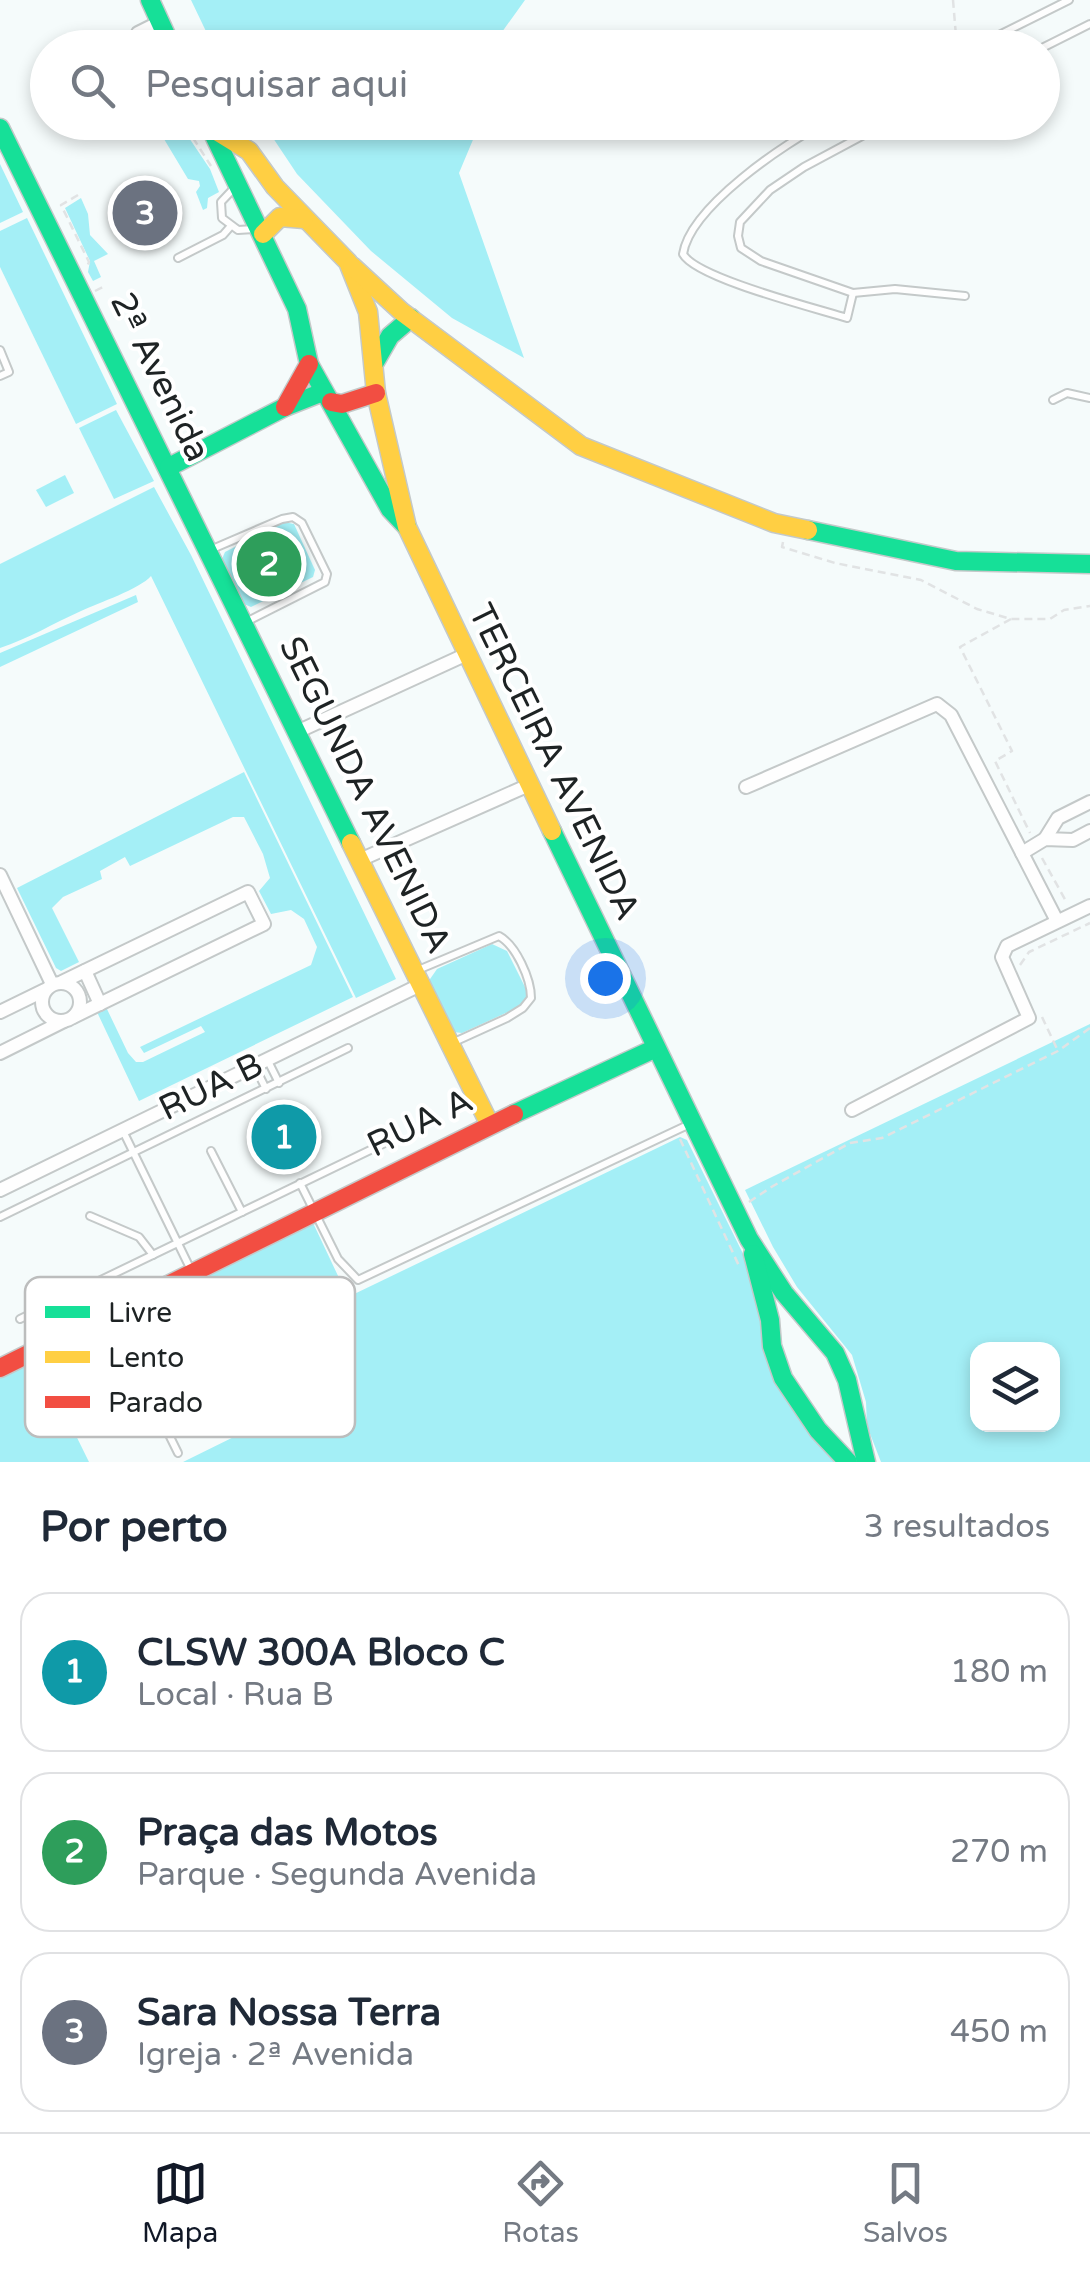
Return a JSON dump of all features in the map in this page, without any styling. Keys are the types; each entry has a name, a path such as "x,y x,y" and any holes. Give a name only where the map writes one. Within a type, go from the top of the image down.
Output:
{"street":[{"path":"150,0 164,30"},
{"path":"144,30 160,22"},
{"name":"2ª Avenida","path":"0,128 182,494"},
{"name":"TERCEIRA AVENIDA","path":"216,140 297,309 309,364 390,509 407,527"},
{"name":"TERCEIRA AVENIDA","path":"232,140 249,151 304,219 348,262 368,312 376,392 407,527 749,1240"},
{"path":"261,230 280,216 304,219"},
{"path":"348,262 406,315 581,446 774,524 956,561 1090,564"},
{"path":"368,312 406,315"},
{"path":"372,368 406,315"},
{"path":"285,407 309,364"},
{"path":"169,467 285,407 328,397 342,404 376,392"},
{"name":"SEGUNDA AVENIDA","path":"182,494 490,1124"},
{"path":"299,731 467,654"},
{"path":"746,788 937,704 951,715 1057,921"},
{"path":"362,860 530,785"},
{"path":"1022,853 1040,841 1058,818 1090,802"},
{"path":"1040,841 1073,840 1090,832"},
{"path":"0,875 53,985 78,992 80,1000 68,1019 54,1021 42,1008 53,985"},
{"path":"0,1012 248,892 264,924 0,1052"},
{"path":"852,1110 1029,1018 1002,956 1007,946 1084,905"},
{"path":"85,971 100,1004"},
{"name":"RUA B","path":"0,1191 261,1063 419,977"},
{"name":"RUA A","path":"186,1277 490,1124 656,1048"},
{"path":"749,1240 835,1353 847,1380 866,1462"},
{"path":"749,1240 770,1320 772,1346 783,1378 818,1430 848,1462"},
{"path":"772,1346 782,1328 808,1322"},
{"name":"RUA A","path":"0,1368 25,1356"},
{"path":"818,1430 831,1432 846,1427 854,1417"}],"lane":[{"path":"1010,30 1069,0"},
{"path":"1060,39 1090,24"},
{"path":"795,140 721,197 689,236 685,260 707,273 846,318 853,293"},
{"path":"854,140 770,190 740,222 741,248 760,261 853,293 894,289 965,296"},
{"path":"238,184 220,202 222,218 230,227 261,230"},
{"path":"178,258 223,236 230,227"},
{"path":"0,350 9,372 0,376"},
{"path":"1053,400 1067,392 1090,398"},
{"path":"209,550 273,522 293,518 302,523 327,574 322,585 244,623"},
{"path":"419,977 499,936 509,944 529,983 531,998 522,1008 451,1044"},
{"path":"0,1217 348,1048"},
{"path":"261,1063 278,1082"},
{"path":"261,1063 266,1089"},
{"path":"355,1278 360,1280 693,1123"},
{"path":"123,1130 192,1274"},
{"path":"107,1277 392,1140"},
{"path":"211,1151 242,1212"},
{"path":"300,1184 338,1259 354,1277"},
{"path":"0,1191 10,1212"},
{"path":"90,1216 139,1237 153,1255"},
{"path":"20,1320 25,1317"},
{"path":"170,1437 178,1453"}],"path":[{"path":"953,0 956,30"},
{"path":"194,140 213,168"},
{"path":"78,195 61,205 88,262 86,272"},
{"path":"92,287 94,291 103,286"},
{"path":"784,536 782,546 836,563 921,580 977,608 1010,619 1050,618 1064,610 1090,606"},
{"path":"1010,619 960,647 1012,752 995,761 1040,841 1059,894 1066,903 1084,905"},
{"path":"1020,974 1020,962 1029,952 1090,923"},
{"path":"1037,1006 1058,1051"},
{"path":"736,1211 772,1186 850,1144 882,1138 1058,1051 1090,1028"}],"shaded area":[{"path":"191,0 525,0 503,30 205,30"},
{"path":"165,140 190,140 210,169 219,192 208,198 207,208 203,210 196,192 199,181 188,179"},
{"path":"274,140 473,140 459,173 524,358 452,318 371,251 297,174"},
{"path":"0,164 23,212 0,223"},
{"path":"81,198 88,214 90,235 108,254 94,261 101,277 93,281 88,272 90,261 65,208"},
{"path":"27,218 117,404 76,424 0,267 0,231"},
{"path":"116,410 154,481 114,499 79,428"},
{"path":"65,475 74,493 46,507 36,490"},
{"path":"154,487 191,555 396,979 356,998 151,576 128,591 0,648 0,564"},
{"path":"284,522 294,524 315,570 313,577 251,607 244,604 222,559 225,552"},
{"path":"136,595 138,602 0,667 0,653"},
{"path":"244,772 353,997 139,1101 97,1012 106,1007 128,1053 136,1062 143,1062 205,1032 201,1026 144,1053 140,1047 311,965 317,947 304,919 291,910 271,914 259,891 270,878 244,817 233,817 130,866 125,857 100,871 102,879 63,897 52,908 79,962 61,971 56,968 17,888"},
{"path":"492,944 507,951 529,995 519,1007 462,1033 453,1032 428,982 437,969"},
{"path":"1090,1024 1090,1462 881,1462 867,1426 866,1402 852,1355 797,1287 745,1190"},
{"path":"680,1137 687,1140 753,1274 778,1383 801,1420 840,1462 183,1462 234,1437 355,1437 355,1294"},
{"path":"309,1224 314,1225 339,1277 201,1277"},
{"path":"25,1364 25,1437 77,1437 89,1462 0,1462 0,1376"}],"traffic: fast":[{"path":"150,0 164,30"},
{"path":"0,128 351,843"},
{"path":"216,140 297,309 309,364 390,509 407,527"},
{"path":"375,362 390,336 411,318"},
{"path":"169,467 285,407 323,392"},
{"path":"808,530 956,561 1090,564"},
{"path":"552,831 749,1239 784,1293 835,1353 847,1380 866,1462"},
{"path":"514,1114 656,1048"},
{"path":"753,1254 770,1320 772,1346 783,1378 818,1430 848,1462"}],"traffic: slow":[{"path":"231,140 249,151 275,187 348,262 368,312 376,393 407,527 552,831"},
{"path":"263,234 280,217 304,219"},
{"path":"352,266 402,312 581,446 774,523 808,530"},
{"path":"351,843 490,1125"}],"traffic: jam":[{"path":"285,407 309,364"},
{"path":"331,402 342,404 376,393"},
{"path":"184,1277 514,1114"},
{"path":"0,1368 25,1356"}],"place":[{"name":"Sara Nossa Terra","path":"145,213"},
{"name":"Praça das Motos","path":"269,564"},
{"name":"CLSW 300A Bloco C","path":"284,1137"}]}
